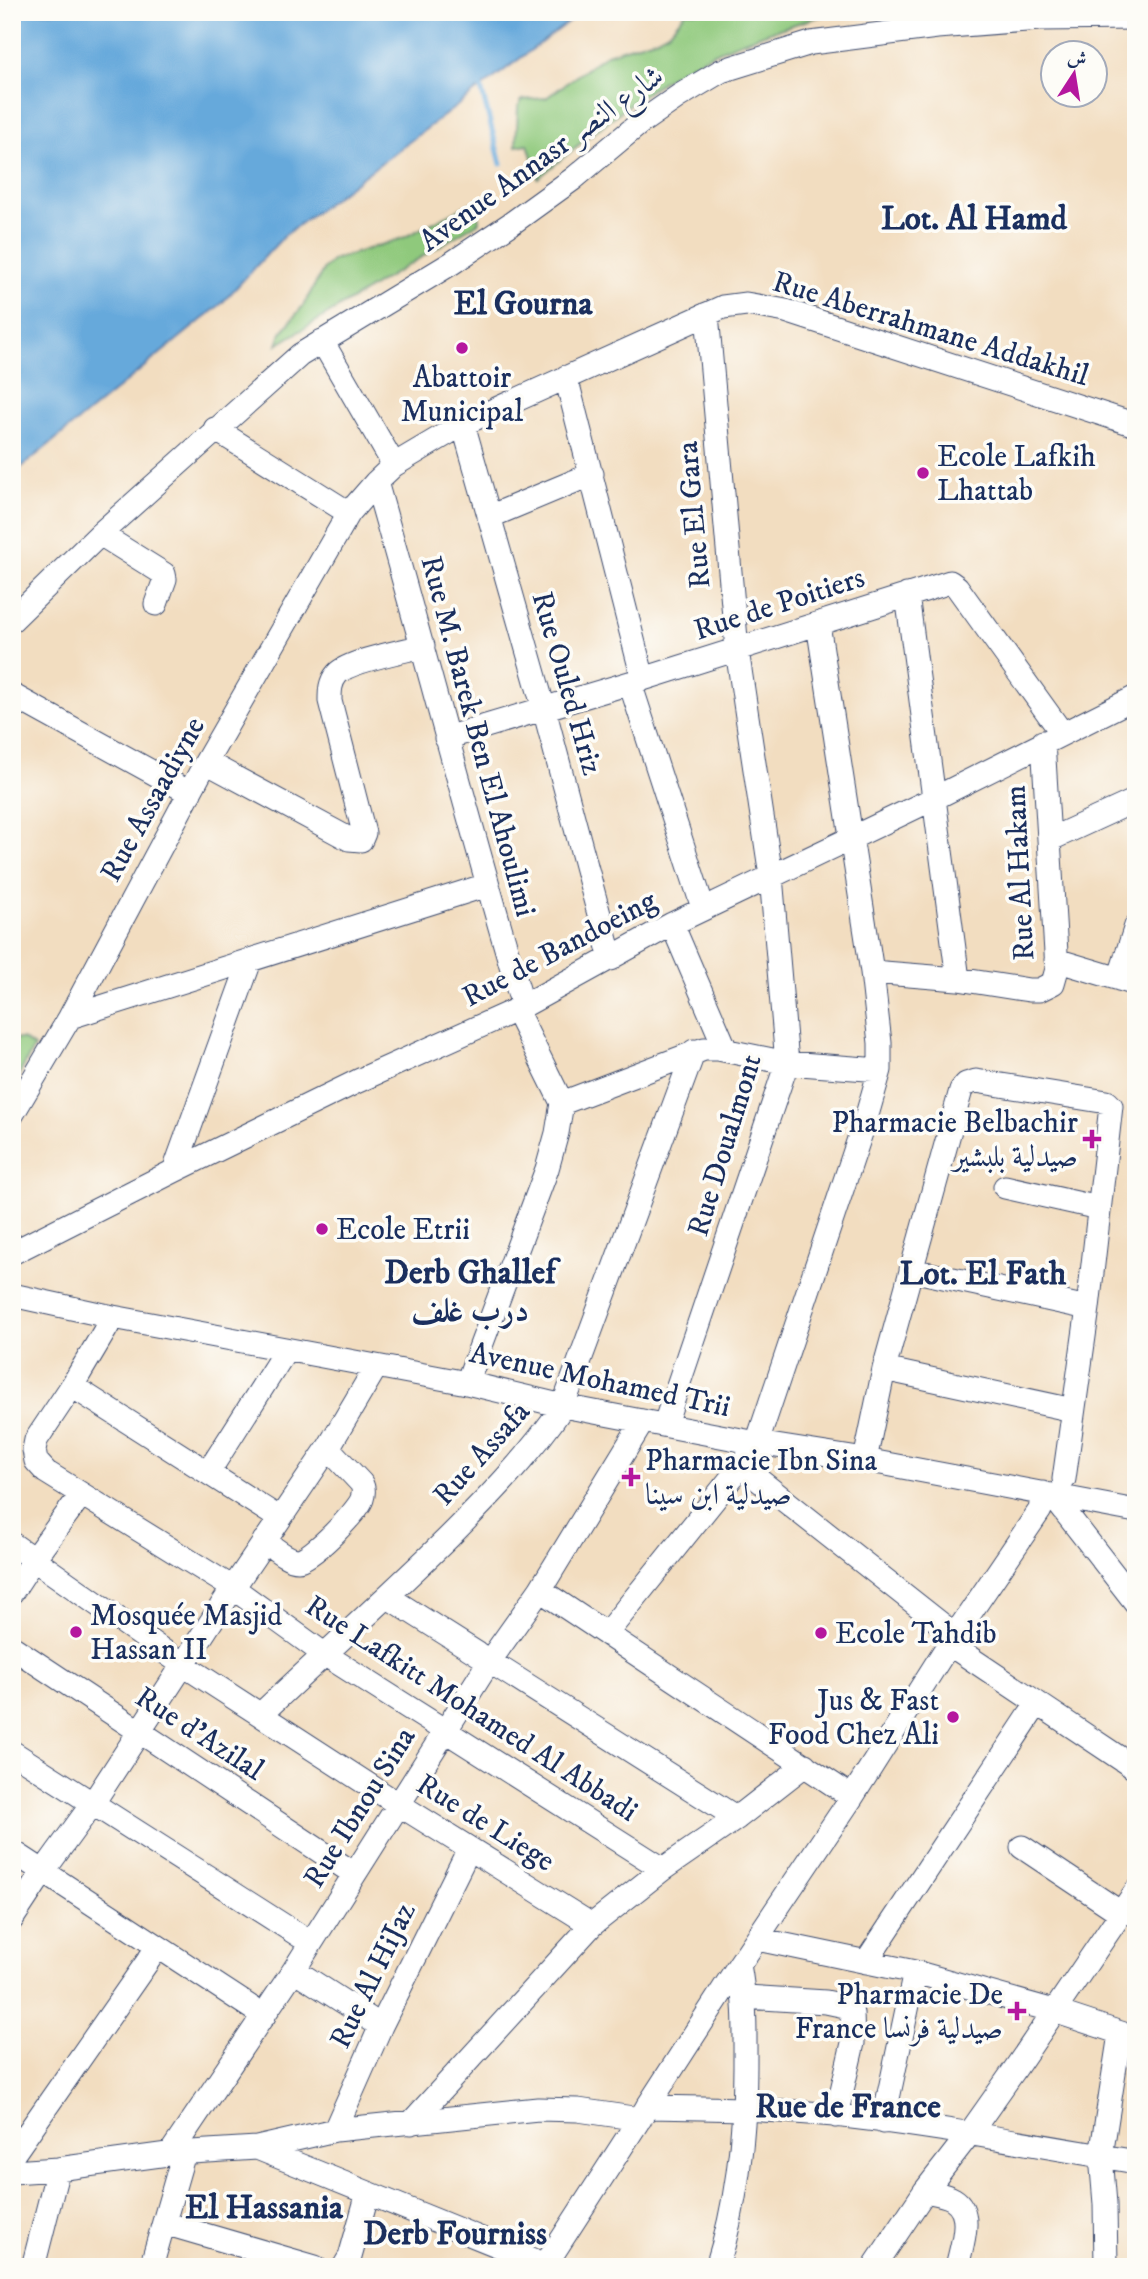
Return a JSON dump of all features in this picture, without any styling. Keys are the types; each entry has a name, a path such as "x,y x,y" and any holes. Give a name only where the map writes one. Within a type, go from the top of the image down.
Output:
{"street":[{"name":"Avenue Annasr شارع النصر","path":"12,620 100,534 274,376 322,341 513,223 573,179 640,123 721,71 811,43 937,27 1027,20 1136,18"},
{"name":"Rue Aberrahmane Addakhil","path":"566,377 723,307 746,304 786,311 1136,425"},
{"name":"Rue El Gara","path":"707,314 737,650 771,876"},
{"path":"322,341 394,465"},
{"path":"566,377 592,474 637,681 703,908"},
{"name":"Rue Assaadiyne","path":"12,1115 70,1017 206,762 349,513 394,465 463,424 566,377"},
{"name":"Rue Ouled Hriz","path":"463,424 611,959"},
{"path":"215,429 349,513"},
{"path":"489,517 592,474"},
{"name":"Rue M. Barek Ben El Ahoulimi","path":"376,482 520,1008 562,1103"},
{"path":"100,534 164,574 165,579 156,604"},
{"name":"Rue de Poitiers","path":"446,738 950,582 955,585 1052,738"},
{"path":"907,595 958,979"},
{"path":"606,1634 757,1443 880,1070 880,1043 872,972 818,624"},
{"path":"206,762 349,839 361,840 364,833 330,701 330,688 339,671 351,665 423,646"},
{"path":"12,695 190,793"},
{"name":"Rue de Bandoeing","path":"12,1253 358,1081 520,1008 671,924 935,798 1136,697"},
{"name":"Rue Al Hakam","path":"872,972 958,979 1039,990 1053,983 1057,969 1049,840 1052,738"},
{"path":"1049,840 1136,800"},
{"name":"Rue Doualmont","path":"654,1423 787,1063 771,876"},
{"path":"70,1017 486,885"},
{"path":"671,924 726,1051"},
{"path":"1056,960 1127,981 1136,926"},
{"path":"174,1171 250,961"},
{"path":"467,1383 547,1169 562,1103 694,1051 711,1049 787,1063 880,1070"},
{"name":"Rue Assafa","path":"261,1714 388,1597 518,1467 563,1406 694,1051"},
{"path":"257,2148 545,2266 739,1965 852,1797 952,1639 1053,1489 1073,1410 1088,1308 1110,1103 976,1082 965,1084 961,1090 884,1369 865,1460"},
{"path":"1005,1186 1100,1208"},
{"path":"911,1270 1088,1308"},
{"name":"Avenue Mohamed Trii","path":"12,1295 113,1317 467,1383 563,1406 757,1443 1053,1489 1136,1511"},
{"name":"Rue Lafkitt Mohamed Al Abbadi","path":"113,1317 36,1440 36,1461 46,1472 233,1588 324,1654 663,1869"},
{"path":"209,1471 286,1350"},
{"path":"12,1919 93,1804 182,1664 328,1448 376,1367"},
{"path":"884,1369 1073,1410"},
{"path":"72,1385 279,1518"},
{"name":"Rue Ibnou Sina","path":"151,2267 164,2222 177,2153 489,1662 654,1423"},
{"path":"264,1541 290,1558 303,1559 323,1543 358,1507 364,1489 361,1483 328,1448"},
{"path":"741,1466 952,1639 1037,1704 1136,1769"},
{"path":"1053,1489 1136,1603"},
{"path":"12,1592 81,1495"},
{"name":"Rue de Liege","path":"12,1544 182,1664 398,1804 592,1925"},
{"path":"540,1590 852,1797"},
{"path":"388,1597 737,1818"},
{"name":"Rue d'Azilal","path":"12,1647 354,1873"},
{"path":"866,1962 1037,1704"},
{"path":"12,1752 310,1943"},
{"path":"411,2123 592,1925 663,1869 737,1818 805,1765"},
{"path":"1022,1847 1121,1913"},
{"name":"Rue Al HiJaz","path":"335,2130 381,2026 469,1849"},
{"path":"12,1851 264,2016"},
{"path":"874,2267 925,2191 970,2133 1136,1891"},
{"path":"757,1939 915,1972 1054,2011 1128,2036 1101,2156 1106,2267"},
{"path":"157,1948 13,2158 58,2169 177,2153 257,2148 335,2130 538,2109 643,2113 745,2108 970,2133 1136,2162"},
{"path":"717,2267 740,2176 745,2108 746,1997 739,1965"},
{"path":"294,1970 381,2026"},
{"path":"883,2123 915,1972"},
{"path":"746,1997 826,2002 845,2006 852,2013 853,2043 836,2116"},
{"path":"33,2267 58,2169"},
{"path":"925,2191 953,2199 963,2210 966,2218 957,2267"},
{"path":"344,2267 350,2257 369,2193"},
{"path":"164,2222 315,2267"}],"green space":[{"path":"686,12 835,12 739,43 685,68 641,96 538,178 528,144 516,146 518,107 522,100 546,98 607,54 657,38 670,31"},
{"path":"477,200 479,222 277,345 281,333 303,306 323,270 333,260 403,238"},
{"path":"12,1039 22,1039 34,1047 12,1088"}],"water":[{"path":"12,12 582,12 285,235 221,304 12,475"}],"waterway":[{"path":"481,88 501,164"}],"place":[{"name":"Abattoir Municipal","path":"462,348"},
{"name":"Ecole Lafkih Lhattab","path":"923,473"},
{"name":"Pharmacie Belbachir صيدلية بلبشير","path":"1092,1139"},
{"name":"Ecole Etrii","path":"322,1229"},
{"name":"Pharmacie Ibn Sina صيدلية ابن سينا","path":"631,1477"},
{"name":"Mosquée Masjid Hassan II","path":"76,1632"},
{"name":"Ecole Tahdib","path":"821,1633"},
{"name":"Jus & Fast Food Chez Ali","path":"953,1717"},
{"name":"Pharmacie De France صيدلية فرنسا","path":"1017,2011"}],"district":[{"name":"Lot. Al Hamd","path":"974,217"},
{"name":"El Gourna","path":"523,302"},
{"name":"Lot. El Fath","path":"983,1272"},
{"name":"Derb Ghallef درب غلف","path":"470,1290"},
{"name":"Rue de France","path":"848,2105"},
{"name":"El Hassania","path":"264,2206"},
{"name":"Derb Fourniss","path":"455,2232"}]}
